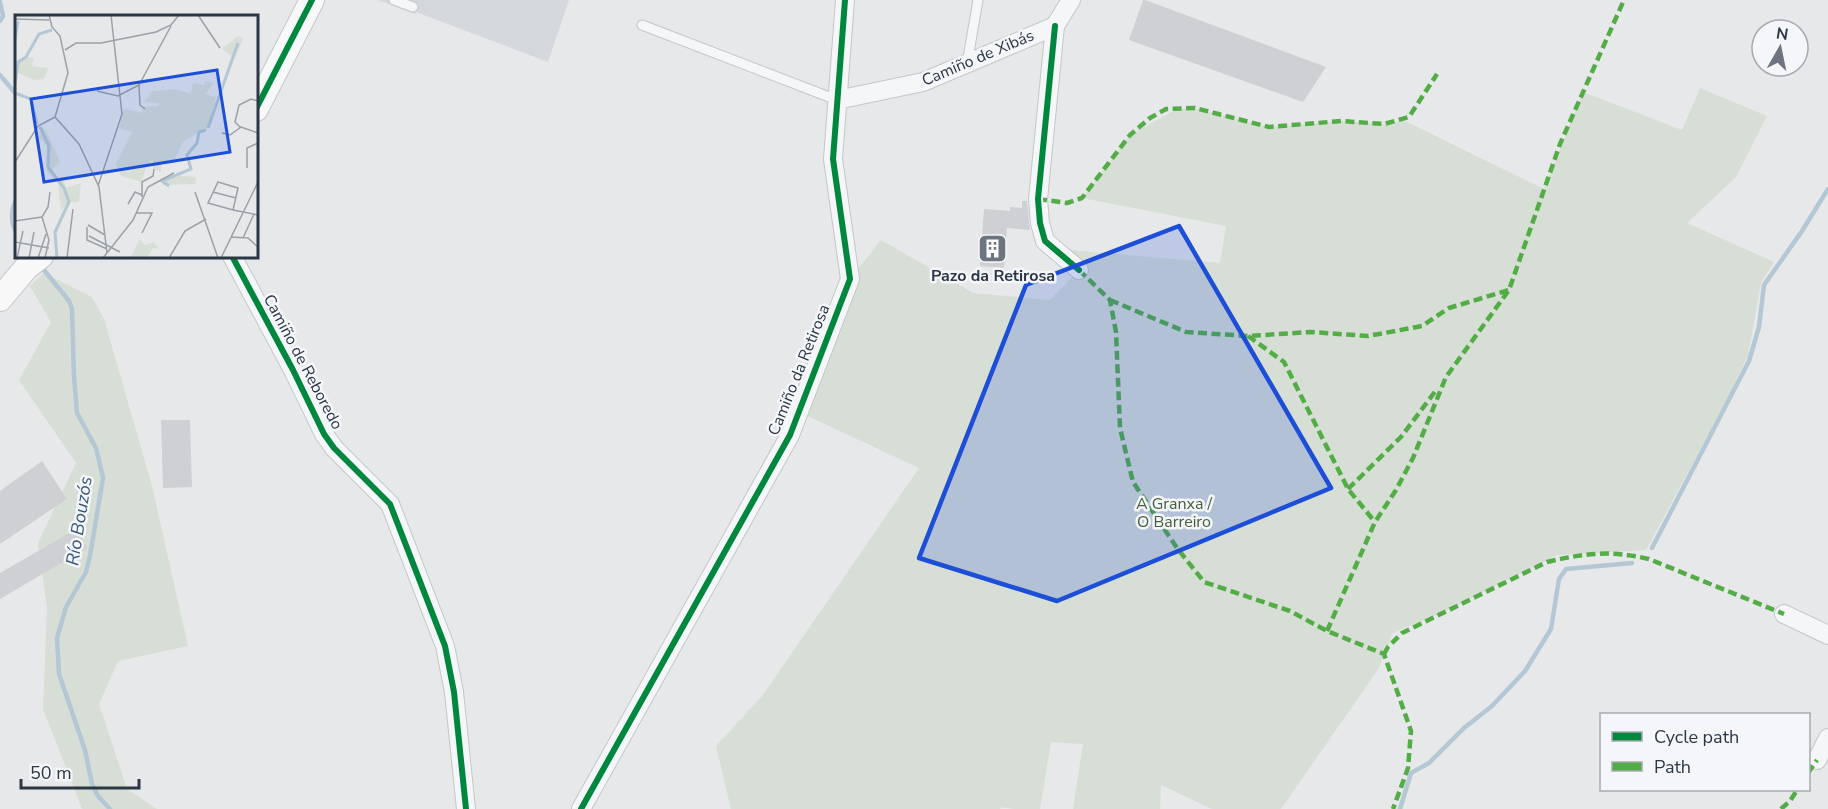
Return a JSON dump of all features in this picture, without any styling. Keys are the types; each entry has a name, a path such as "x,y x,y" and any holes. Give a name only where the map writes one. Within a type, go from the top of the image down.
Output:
{"street":[{"path":"258,105 312,0"},
{"name":"Camiño da Retirosa","path":"581,809 790,435 850,279 833,159 845,0"},
{"name":"Camiño de Xibás","path":"837,100 923,82 1055,26 1071,0"},
{"path":"1055,26 1038,200 1040,223 1045,241 1079,270"},
{"path":"0,299 26,268 38,258"},
{"name":"Camiño de Reboredo","path":"232,258 293,370 324,434 334,448 390,504 445,646 454,692 466,809"},
{"path":"1784,614 1828,635"},
{"path":"1817,760 1828,738"}],"lane":[{"path":"394,0 413,7"},
{"path":"967,63 978,0"},
{"path":"642,25 837,100"}],"highlighted area":[{"path":"1179,226 1331,488 1057,601 919,558 1026,285"}],"shaded area":[{"path":"378,0 569,0 548,62"}],"green space":[{"name":"A Granxa / O Barreiro","path":"1700,88 1767,116 1736,177 1687,223 1774,262 1761,283 1748,355 1727,400 1646,550 1557,555 1442,613 1392,633 1379,668 1281,809 1212,809 1161,785 1160,809 1073,809 1083,744 1051,742 1040,809 1001,807 1000,809 731,809 716,746 763,695 919,468 799,412 850,279 881,240 973,293 1050,300 1079,270 1069,250 1220,263 1226,226 1082,198 1130,135 1177,109 1195,108 1269,127 1340,121 1384,124 1405,121 1544,189 1583,92 1682,130"},
{"path":"44,273 92,297 104,319 152,486 188,646 118,661 99,704 127,789 157,809 82,809 43,709 47,607 38,543 76,463 19,380 51,322 30,286"}],"building":[{"path":"1143,0 1326,67 1303,102 1129,40"},
{"name":"Pazo da Retirosa","path":"1022,201 1027,201 1030,230 1007,228 1004,268 980,266 984,209 1010,211 1010,207 1022,208"},
{"path":"161,420 190,420 192,487 163,488"},
{"path":"42,461 67,499 0,544 0,491"},
{"path":"76,529 87,548 0,599 0,573"}],"waterway":[{"name":"Río Bouzós","path":"0,2 3,16 0,21"},
{"name":"Río Bouzós","path":"0,75 15,93"},
{"path":"1652,548 1749,361 1759,327 1764,285 1828,189"},
{"name":"Río Bouzós","path":"15,203 12,216 15,229"},
{"name":"Río Bouzós","path":"44,270 69,301 72,309 77,413 96,448 103,478 86,572 66,607 57,638 59,674 85,750 92,784 98,796 110,809"},
{"path":"1400,809 1411,773 1429,763 1464,728 1492,706 1525,671 1551,629 1559,579 1566,569 1632,563"}],"marked path":[{"path":"1327,631 1375,522 1413,458 1446,377 1509,290 1560,144 1624,0"},
{"path":"1038,199 1067,203 1082,198 1130,135 1150,118 1166,109 1195,108 1269,127 1341,121 1384,124 1409,117 1437,74"},
{"path":"1079,270 1110,300 1116,332 1120,428 1133,482 1177,548 1204,582 1290,611 1327,631 1384,654 1411,731 1408,768 1393,809"},
{"path":"1110,300 1186,332 1248,336 1311,332 1368,336 1422,326 1449,308 1509,290"},
{"path":"1248,336 1284,362 1348,489 1375,522"},
{"path":"1348,489 1401,437 1437,389"},
{"path":"1384,654 1402,633 1547,562 1574,556 1622,554 1649,559 1784,614"},
{"path":"1810,770 1817,760"},
{"path":"1781,809 1796,791"}],"cycle path":[{"path":"258,105 312,0"},
{"path":"581,809 790,435 850,279 833,159 845,0"},
{"path":"1055,26 1038,199 1040,223 1045,241 1079,270"},
{"path":"233,258 293,370 324,434 334,448 390,504 445,646 454,692 466,809"}],"place":[{"name":"Pazo da Retirosa","path":"993,248"}]}
